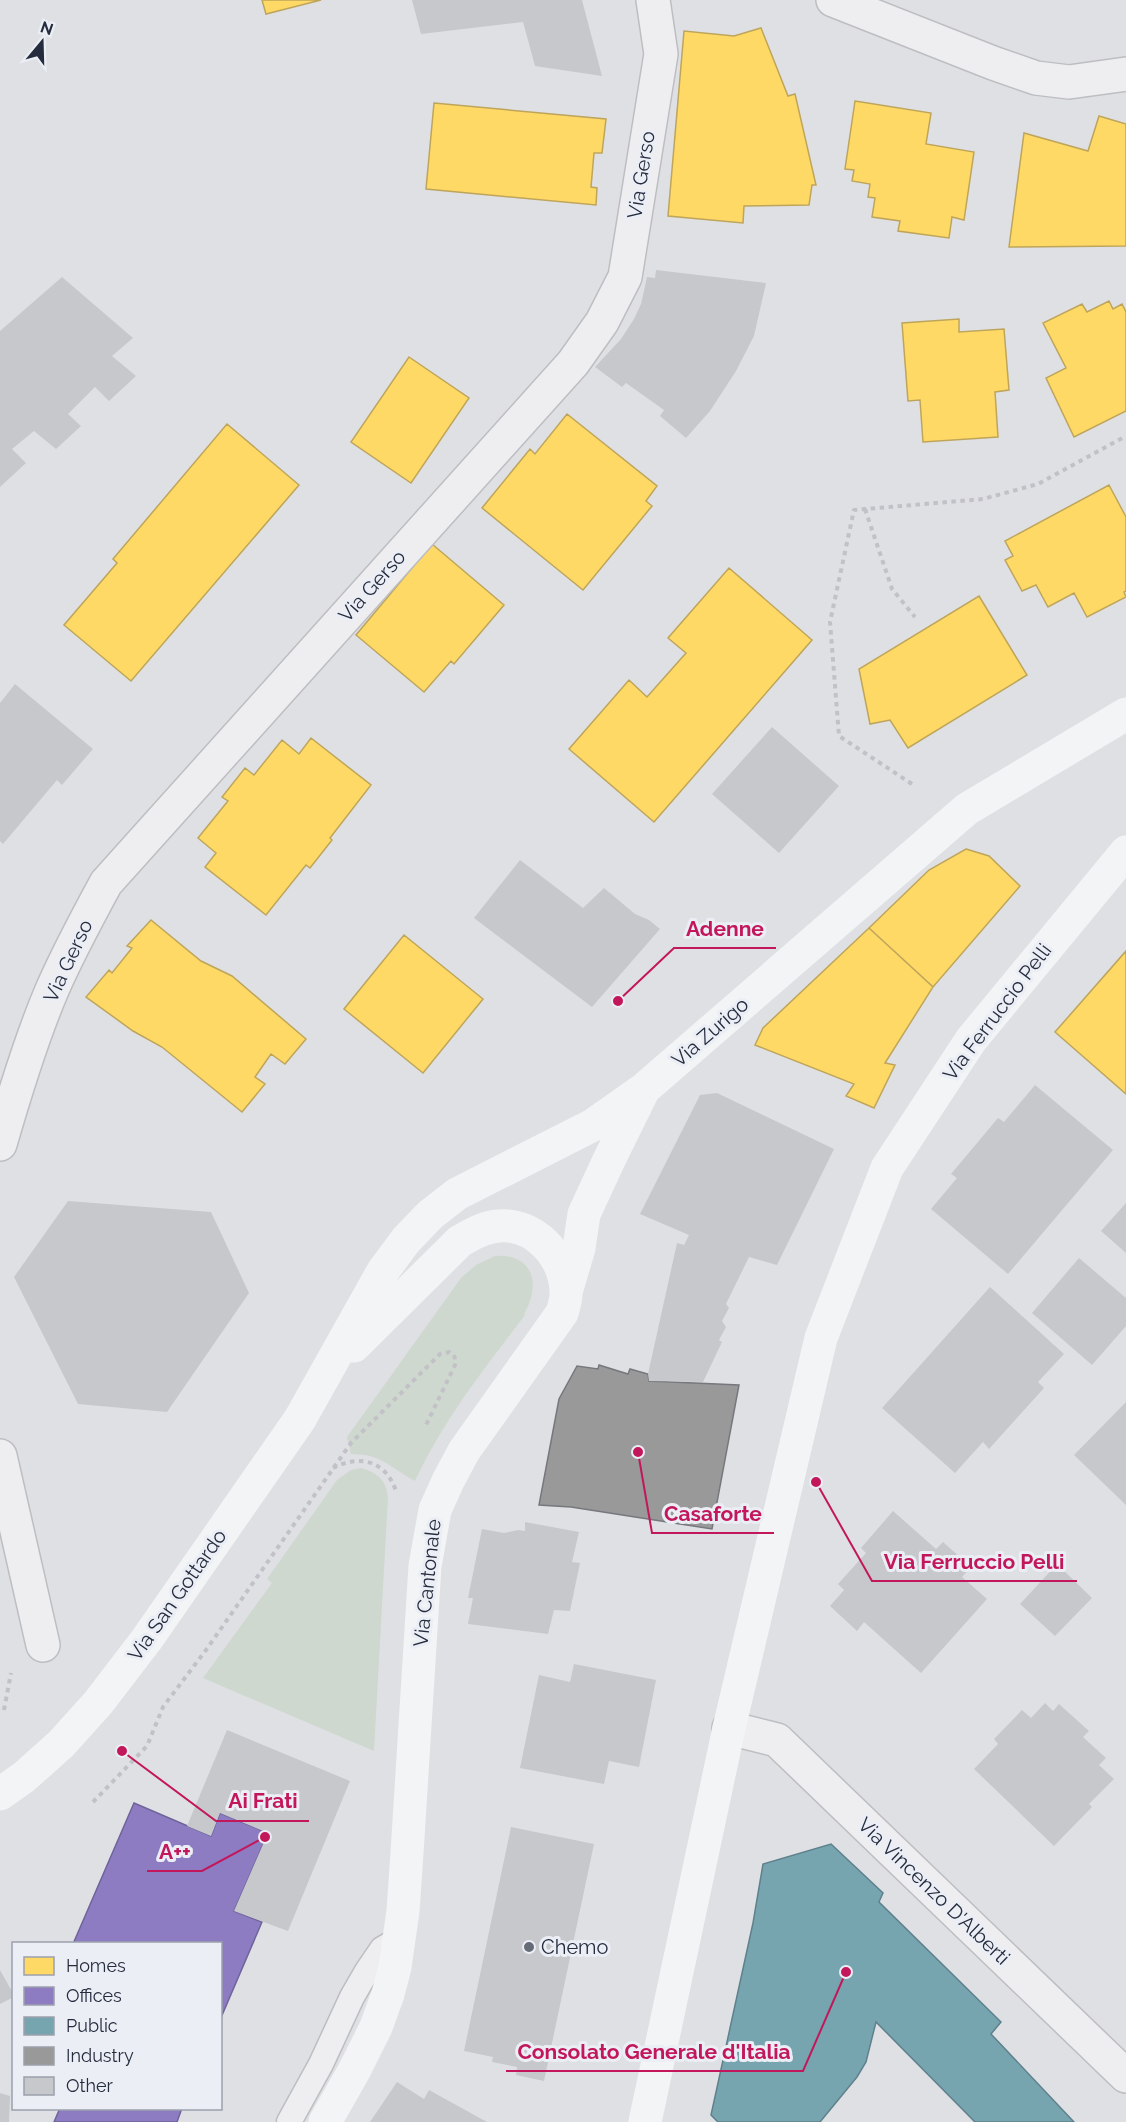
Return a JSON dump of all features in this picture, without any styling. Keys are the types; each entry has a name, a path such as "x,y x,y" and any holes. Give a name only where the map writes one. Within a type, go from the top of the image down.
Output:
{"main road":[{"name":"Via Zurigo","path":"327,1372 384,1271 406,1240 430,1215 457,1194 593,1125 645,1089 967,809 1126,714"},
{"name":"Via Ferruccio Pelli","path":"645,2122 729,1728 821,1338 888,1168 971,1040 1126,852"},
{"name":"Via Cantonale","path":"325,2122 376,2027 388,1995 399,1939 407,1853 425,1566 435,1510 464,1451 562,1313 579,1248 584,1214 645,1089"},
{"path":"327,1372 460,1241 479,1230 500,1225 521,1228 540,1238 554,1253 564,1272 567,1292"},
{"name":"Via San Gottardo","path":"0,1794 24,1777 61,1744 98,1703 147,1639 294,1429 327,1372"}],"street":[{"name":"Via Gerso","path":"0,1144 10,1107 51,992 106,883 573,363 602,322 625,277 661,54 653,0"},
{"path":"833,0 1036,78 1069,82 1126,74"},
{"path":"0,1456 43,1645"},
{"name":"Via Vincenzo D'Alberti","path":"729,1728 777,1740 1126,2076"}],"lane":[{"path":"289,2122 321,2064 352,1997 367,1971 382,1949 399,1939"}],"path":[{"path":"912,784 839,736 830,622 854,510 983,499 1038,484 1126,436"},
{"path":"865,509 892,589 915,617"},
{"path":"93,1802 147,1746 163,1707 206,1650 351,1443 440,1354 452,1353 456,1360 455,1366 424,1430"},
{"path":"332,1468 350,1461 362,1461 377,1465 389,1475 397,1492 400,1483"}],"shaded area":[{"path":"495,1256 508,1256 526,1265 533,1282 525,1315 452,1415 415,1481 378,1459 351,1454 347,1437 461,1278 476,1265"},
{"path":"361,1468 380,1478 388,1497 374,1751 203,1678 272,1583 267,1579 337,1480 351,1470"}],"building: Homes":[{"path":"262,0 321,0 266,14"},
{"path":"761,28 788,96 795,94 816,185 812,185 809,205 744,206 743,223 668,216 684,31 734,36"},
{"path":"855,101 931,113 926,144 974,152 964,220 952,217 949,238 898,231 900,221 872,217 875,198 868,197 870,184 852,181 854,170 845,169"},
{"path":"434,103 606,119 602,153 594,153 591,187 597,188 596,205 426,189"},
{"path":"1099,116 1126,124 1126,246 1009,247 1024,133 1088,151"},
{"path":"1109,301 1113,309 1122,304 1126,312 1126,411 1074,437 1046,378 1066,368 1043,323 1082,304 1087,312"},
{"path":"959,319 959,332 1004,329 1009,390 995,392 998,437 923,442 920,400 908,401 902,323"},
{"path":"409,357 469,398 411,483 351,442"},
{"path":"567,414 657,486 646,501 652,506 583,590 482,508 530,449 535,454"},
{"path":"227,424 299,485 131,681 64,625 117,563 113,559"},
{"path":"1109,485 1126,517 1126,591 1124,592 1126,597 1087,617 1074,593 1048,607 1036,585 1022,591 1005,560 1013,556 1005,541"},
{"path":"432,544 504,605 454,664 451,661 424,692 356,635"},
{"path":"729,568 812,640 654,822 569,749 629,680 647,697 686,653 668,638"},
{"path":"979,596 1027,675 908,748 890,720 870,724 859,669"},
{"path":"311,738 371,785 310,868 306,865 266,915 205,867 216,853 198,838 228,801 222,797 245,768 254,775 282,740 299,754"},
{"path":"966,849 989,856 1020,886 933,987 869,928 929,870"},
{"path":"151,920 201,961 232,976 306,1039 285,1064 271,1054 255,1077 265,1084 242,1112 162,1047 133,1031 86,997 109,970 112,973 132,948 127,946"},
{"path":"869,928 933,987 885,1063 895,1065 874,1108 846,1096 854,1084 755,1045 763,1028"},
{"path":"404,935 483,999 423,1073 344,1009"},
{"path":"1126,951 1126,1094 1055,1032"}],"building: Offices":[{"path":"134,1803 211,1836 220,1813 268,1833 234,1911 262,1922 222,2015 222,1942 74,1942"},
{"path":"59,2110 181,2110 177,2122 54,2122"}],"building: Public":[{"path":"831,1844 883,1893 879,1902 1001,2022 991,2034 1074,2122 975,2122 876,2022 866,2062 857,2077 820,2122 718,2122 711,2115 753,1923 763,1864"}],"building: Industry":[{"path":"599,1365 628,1374 630,1369 648,1374 649,1381 739,1385 712,1529 571,1507 539,1505 559,1399 577,1366 598,1369"}],"building: Other":[{"path":"412,0 582,0 602,76 535,66 523,22 421,34"},
{"path":"656,270 766,283 754,336 736,371 710,411 686,438 660,416 664,410 626,383 622,387 595,367 621,339 634,319 641,304 647,277 655,278"},
{"path":"62,277 133,338 112,356 136,376 109,401 95,387 68,414 81,426 56,449 34,431 12,449 26,463 0,487 0,331"},
{"path":"15,684 93,749 62,785 57,780 3,844 0,841 0,703"},
{"path":"772,727 839,786 779,853 712,794"},
{"path":"520,860 583,908 604,888 635,914 649,920 660,929 592,1007 474,918"},
{"path":"1035,1085 1113,1150 1008,1274 931,1209 957,1178 951,1174 998,1118 1004,1122"},
{"path":"717,1093 834,1149 777,1265 749,1257 726,1304 729,1308 722,1321 726,1327 719,1340 722,1342 703,1382 649,1381 648,1374 677,1243 684,1245 689,1235 640,1214 700,1095"},
{"path":"68,1201 211,1212 249,1293 167,1412 78,1404 14,1277"},
{"path":"1126,1203 1126,1253 1101,1231"},
{"path":"1079,1258 1126,1298 1126,1326 1092,1365 1032,1313"},
{"path":"990,1287 1064,1354 1038,1382 1044,1388 989,1449 983,1442 955,1473 882,1408"},
{"path":"1126,1402 1126,1505 1074,1455"},
{"path":"893,1511 936,1549 943,1542 971,1567 962,1577 987,1599 921,1673 864,1622 857,1631 830,1606 844,1590 838,1584 866,1553 861,1548"},
{"path":"525,1522 579,1532 572,1562 580,1563 570,1611 554,1610 548,1634 468,1624 473,1598 468,1598 482,1529 504,1533 525,1531"},
{"path":"1057,1564 1092,1598 1055,1636 1020,1604"},
{"path":"574,1664 656,1680 639,1767 609,1761 604,1784 520,1768 539,1675 570,1682"},
{"path":"1045,1703 1053,1711 1059,1704 1089,1731 1083,1737 1106,1758 1099,1765 1114,1779 1089,1804 1092,1807 1054,1846 974,1769 998,1744 994,1739 1022,1710 1031,1718"},
{"path":"227,1730 350,1781 288,1931 234,1911 268,1833 220,1813 211,1836 187,1826"},
{"name":"Chemo","path":"511,1827 594,1844 544,2081 516,2075 517,2067 492,2062 493,2057 464,2051"},
{"path":"0,1970 12,1991 12,1998 0,2004"},
{"path":"397,2082 424,2099 429,2090 487,2122 370,2122"},
{"path":"0,2093 10,2096 9,2122 0,2122"}],"place":[{"name":"Adenne","path":"618,1001"},
{"name":"Casaforte","path":"638,1452"},
{"name":"Via Ferruccio Pelli","path":"816,1482"},
{"name":"Ai Frati","path":"122,1751"},
{"name":"A++","path":"265,1837"},
{"name":"Chemo","path":"529,1947"},
{"name":"Consolato Generale d'Italia","path":"846,1972"}]}
